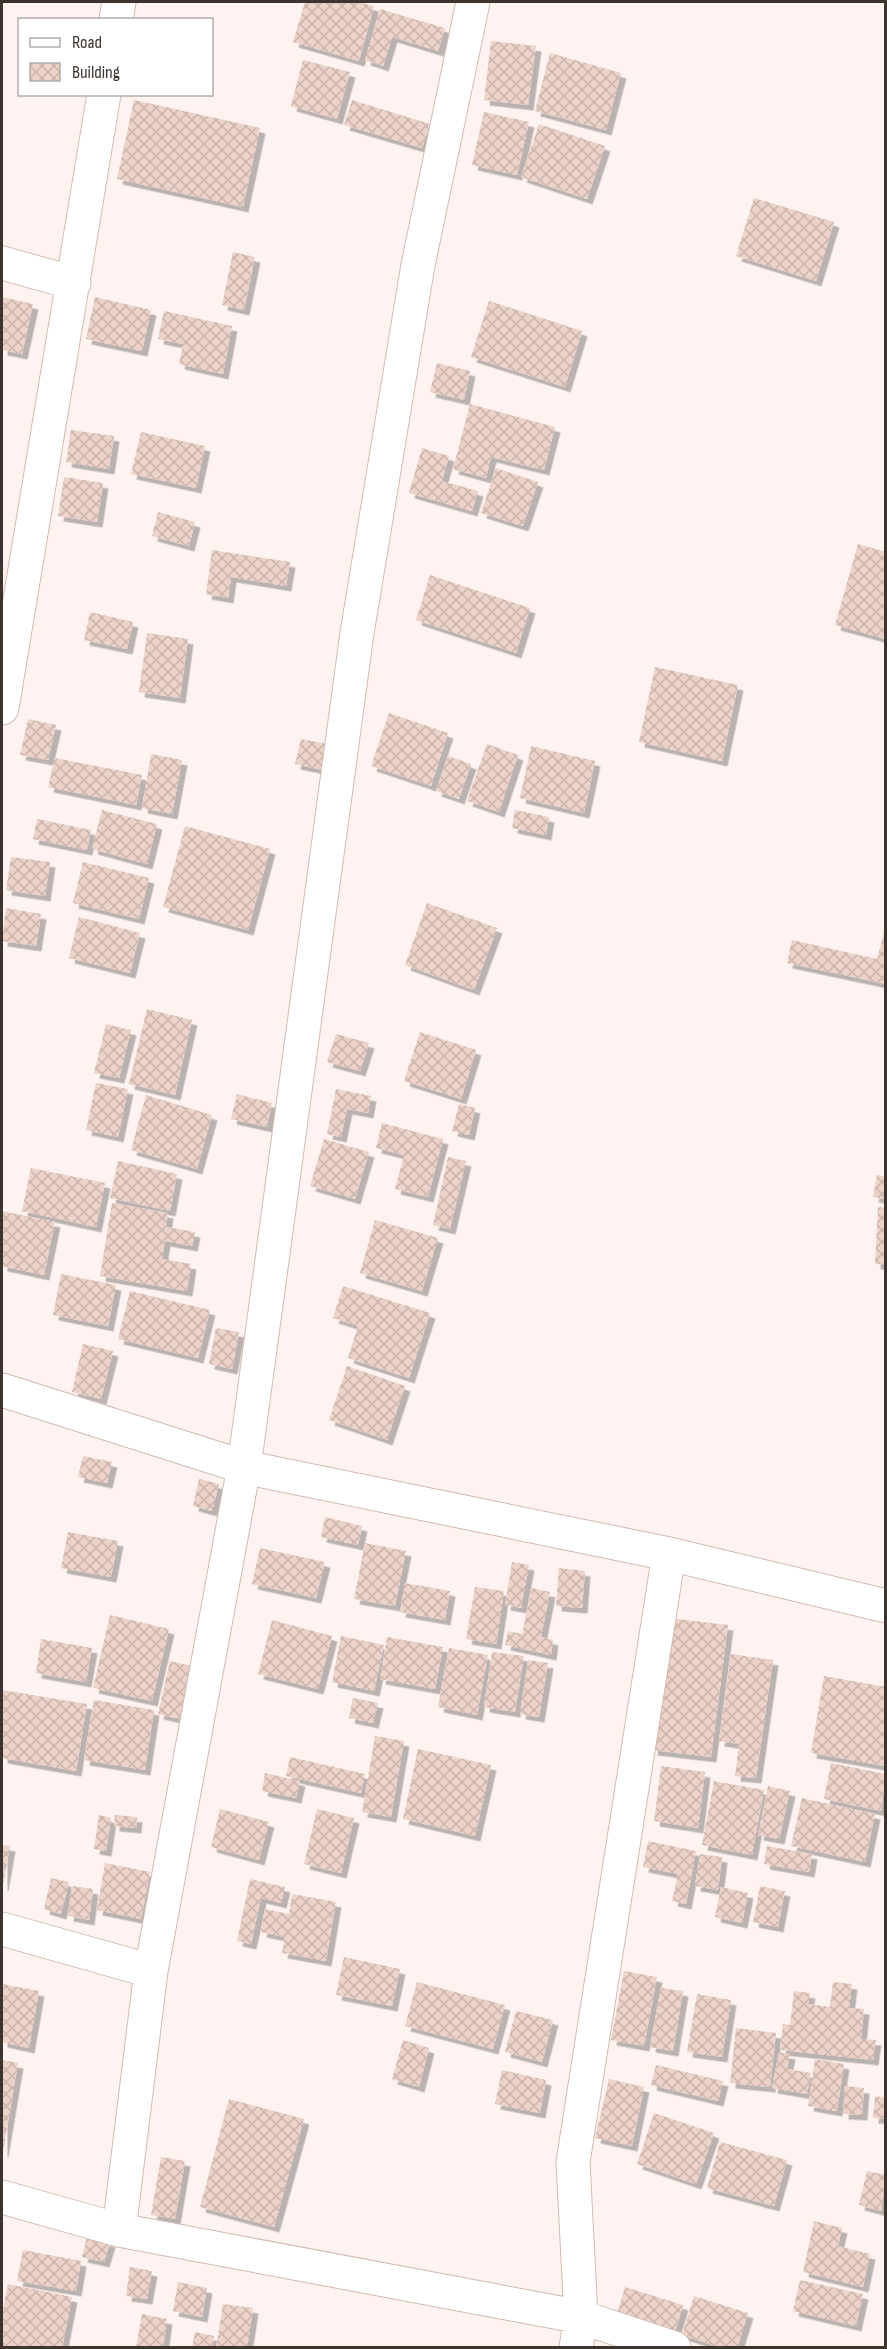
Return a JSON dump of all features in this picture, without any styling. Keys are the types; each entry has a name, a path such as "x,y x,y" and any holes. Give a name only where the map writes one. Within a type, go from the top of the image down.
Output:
{"street":[{"path":"116,18 118,2"},
{"path":"119,2230 151,1971 244,1467 357,633 418,265 473,2"},
{"path":"2,708 7,639 74,283 104,96"},
{"path":"2,263 74,283"},
{"path":"2,1390 244,1467 669,1554 885,1606"},
{"path":"578,2332 573,2162 669,1554"},
{"path":"2,1929 151,1971"},
{"path":"2,2197 119,2230 578,2332 674,2348"}],"building":[{"path":"305,2 358,2 374,6 359,61 293,42"},
{"path":"380,9 445,28 438,51 392,37 383,66 365,60"},
{"path":"491,41 536,46 528,105 484,100"},
{"path":"550,53 621,73 606,130 535,111"},
{"path":"303,60 350,72 337,119 291,106"},
{"path":"134,100 260,128 243,207 117,179"},
{"path":"352,100 430,124 422,148 344,125"},
{"path":"484,112 529,122 517,175 472,165"},
{"path":"539,124 605,146 587,199 521,177"},
{"path":"754,198 834,222 816,281 736,256"},
{"path":"233,252 255,257 244,310 222,305"},
{"path":"2,297 33,304 22,354 2,350"},
{"path":"95,297 151,310 142,351 86,339"},
{"path":"489,301 582,331 565,387 471,357"},
{"path":"164,311 232,326 223,374 179,364 183,344 158,339"},
{"path":"437,363 470,371 464,400 430,392"},
{"path":"470,404 555,427 544,470 491,457 486,478 453,469"},
{"path":"71,430 114,436 109,469 66,462"},
{"path":"141,432 205,446 196,488 131,474"},
{"path":"422,448 449,456 442,481 478,491 472,511 409,493"},
{"path":"496,468 538,482 523,526 481,513"},
{"path":"64,477 103,483 97,522 58,516"},
{"path":"158,512 195,522 189,546 152,536"},
{"path":"858,544 886,552 886,639 835,625"},
{"path":"212,550 290,562 286,586 231,577 228,598 206,594"},
{"path":"430,575 530,608 516,653 416,620"},
{"path":"90,612 133,622 127,649 84,640"},
{"path":"147,633 188,639 180,698 139,692"},
{"path":"655,667 738,685 722,761 639,742"},
{"path":"389,713 448,733 431,786 371,766"},
{"path":"28,719 56,725 48,760 20,755"},
{"path":"301,739 333,745 328,771 295,764"},
{"path":"487,744 518,755 499,812 467,801"},
{"path":"531,746 595,761 584,813 520,798"},
{"path":"151,754 182,760 172,814 142,808"},
{"path":"448,756 471,764 459,799 436,791"},
{"path":"55,758 142,775 136,805 48,787"},
{"path":"102,810 157,824 147,864 92,849"},
{"path":"515,810 549,817 546,835 512,828"},
{"path":"37,819 91,830 87,850 33,839"},
{"path":"185,826 270,849 248,930 163,907"},
{"path":"11,857 50,862 45,896 6,890"},
{"path":"83,862 149,878 139,919 73,903"},
{"path":"427,903 497,928 474,990 405,965"},
{"path":"6,908 41,914 36,946 2,941"},
{"path":"79,917 140,933 130,973 69,958"},
{"path":"886,925 886,984 787,963 792,940 877,959"},
{"path":"147,1009 192,1020 175,1095 129,1084"},
{"path":"106,1024 131,1030 119,1078 94,1073"},
{"path":"420,1032 476,1050 461,1099 404,1081"},
{"path":"336,1034 369,1043 360,1071 327,1062"},
{"path":"96,1083 128,1089 118,1137 86,1130"},
{"path":"336,1089 371,1096 368,1113 347,1109 341,1137 327,1134"},
{"path":"237,1094 272,1103 267,1127 231,1119"},
{"path":"146,1095 212,1115 197,1169 131,1150"},
{"path":"459,1104 475,1108 469,1135 452,1131"},
{"path":"382,1123 443,1139 428,1197 395,1189 404,1155 376,1148"},
{"path":"324,1139 369,1152 355,1199 310,1186"},
{"path":"448,1157 466,1161 450,1229 433,1225"},
{"path":"118,1161 177,1174 170,1211 110,1198"},
{"path":"31,1168 105,1183 96,1227 22,1211"},
{"path":"877,1175 886,1177 886,1199 873,1197"},
{"path":"112,1203 168,1213 166,1227 195,1232 192,1246 165,1241 162,1259 191,1264 187,1291 100,1276"},
{"path":"878,1207 886,1208 886,1265 875,1264"},
{"path":"2,1211 55,1222 44,1275 2,1266"},
{"path":"375,1220 438,1238 422,1291 360,1273"},
{"path":"61,1274 116,1285 108,1326 53,1315"},
{"path":"343,1286 430,1313 409,1378 348,1358 358,1326 333,1318"},
{"path":"130,1291 210,1310 198,1358 118,1339"},
{"path":"216,1328 239,1332 232,1369 209,1364"},
{"path":"83,1344 113,1351 101,1399 72,1392"},
{"path":"347,1366 405,1386 387,1440 329,1420"},
{"path":"83,1456 112,1462 107,1483 78,1477"},
{"path":"199,1479 219,1484 212,1511 193,1506"},
{"path":"325,1517 362,1526 358,1545 321,1537"},
{"path":"68,1532 118,1541 111,1577 61,1568"},
{"path":"365,1543 406,1551 395,1606 354,1599"},
{"path":"260,1548 325,1562 316,1598 252,1584"},
{"path":"512,1562 529,1565 521,1608 505,1605"},
{"path":"559,1568 585,1571 582,1608 556,1606"},
{"path":"405,1583 450,1591 445,1620 400,1612"},
{"path":"475,1587 504,1591 496,1644 466,1639"},
{"path":"532,1588 550,1592 541,1637 553,1640 551,1655 505,1645 508,1631 522,1634"},
{"path":"110,1615 169,1629 152,1701 93,1688"},
{"path":"669,1618 728,1625 711,1757 652,1750"},
{"path":"272,1620 332,1636 318,1689 258,1674"},
{"path":"341,1636 384,1645 374,1691 332,1682"},
{"path":"387,1637 443,1647 435,1689 380,1679"},
{"path":"41,1639 92,1648 86,1682 36,1673"},
{"path":"449,1648 488,1655 477,1715 438,1707"},
{"path":"492,1652 524,1656 515,1712 484,1707"},
{"path":"731,1654 773,1660 756,1778 735,1776 739,1744 719,1741"},
{"path":"528,1660 548,1663 539,1717 520,1714"},
{"path":"170,1661 192,1666 180,1719 158,1714"},
{"path":"824,1676 886,1687 885,1766 811,1753"},
{"path":"2,1690 87,1704 76,1771 2,1758"},
{"path":"353,1698 378,1703 373,1723 349,1718"},
{"path":"94,1700 154,1710 145,1770 84,1760"},
{"path":"375,1736 404,1741 391,1817 362,1812"},
{"path":"418,1749 491,1765 475,1836 403,1819"},
{"path":"290,1757 365,1774 361,1793 286,1776"},
{"path":"831,1763 886,1774 881,1811 824,1799"},
{"path":"661,1766 705,1772 698,1828 654,1821"},
{"path":"265,1773 300,1781 296,1798 262,1791"},
{"path":"714,1781 764,1790 752,1855 702,1845"},
{"path":"768,1786 790,1791 779,1839 758,1835"},
{"path":"802,1798 875,1814 865,1862 791,1846"},
{"path":"220,1809 269,1822 259,1860 211,1847"},
{"path":"317,1809 354,1818 341,1873 304,1864"},
{"path":"99,1815 111,1818 106,1851 94,1849"},
{"path":"115,1815 137,1817 136,1828 114,1826"},
{"path":"648,1841 696,1851 686,1904 672,1901 678,1874 643,1867"},
{"path":"2,1845 10,1846 3,1886 2,1886"},
{"path":"767,1846 812,1854 809,1872 764,1864"},
{"path":"700,1854 722,1857 718,1890 695,1886"},
{"path":"105,1863 150,1872 141,1919 97,1910"},
{"path":"51,1878 69,1882 61,1914 44,1909"},
{"path":"250,1879 285,1887 281,1903 261,1898 251,1944 237,1941"},
{"path":"72,1886 93,1889 89,1920 68,1916"},
{"path":"760,1886 785,1891 778,1927 753,1922"},
{"path":"721,1887 748,1893 742,1923 715,1917"},
{"path":"292,1894 336,1902 326,1961 282,1953 285,1937 261,1932 265,1909 289,1914"},
{"path":"344,1957 400,1969 392,2006 336,1995"},
{"path":"624,1971 657,1977 644,2046 611,2040"},
{"path":"417,1982 505,2005 493,2049 405,2026"},
{"path":"833,1982 852,1984 849,2008 864,2009 861,2039 876,2040 873,2060 780,2050 783,2024 790,2025 794,1991 810,1993 808,2004 830,2007"},
{"path":"2,1984 39,1991 29,2048 2,2042"},
{"path":"661,1988 683,1991 673,2051 650,2047"},
{"path":"697,1994 731,2000 722,2057 687,2052"},
{"path":"516,2011 553,2020 542,2062 505,2052"},
{"path":"736,2028 776,2033 770,2087 730,2083"},
{"path":"403,2040 429,2048 419,2087 392,2079"},
{"path":"779,2052 790,2054 787,2069 811,2073 807,2094 772,2088"},
{"path":"815,2059 844,2064 837,2111 808,2106"},
{"path":"2,2060 18,2063 3,2152 2,2152"},
{"path":"656,2065 723,2081 718,2101 651,2085"},
{"path":"502,2070 546,2080 540,2113 495,2104"},
{"path":"609,2079 644,2087 632,2146 595,2138"},
{"path":"845,2086 864,2088 862,2115 843,2114"},
{"path":"875,2096 886,2098 886,2119 873,2118"},
{"path":"229,2099 304,2119 274,2227 200,2207"},
{"path":"654,2113 714,2133 696,2184 637,2164"},
{"path":"720,2142 787,2160 774,2206 707,2188"},
{"path":"161,2157 185,2161 175,2219 151,2215"},
{"path":"867,2171 886,2175 881,2211 859,2205"},
{"path":"814,2221 842,2228 838,2246 870,2254 863,2287 803,2272"},
{"path":"87,2236 110,2242 104,2262 82,2257"},
{"path":"23,2250 81,2261 76,2291 17,2281"},
{"path":"130,2267 152,2271 147,2299 126,2296"},
{"path":"800,2280 863,2294 856,2326 793,2311"},
{"path":"178,2282 207,2288 202,2317 173,2311"},
{"path":"8,2284 72,2297 62,2348 2,2348 2,2314"},
{"path":"625,2287 683,2305 674,2335 616,2317"},
{"path":"694,2296 748,2313 737,2348 722,2348 682,2335"},
{"path":"223,2304 253,2308 247,2348 216,2348"},
{"path":"142,2314 167,2319 163,2348 136,2348"},
{"path":"195,2332 214,2336 212,2348 192,2348"}]}
